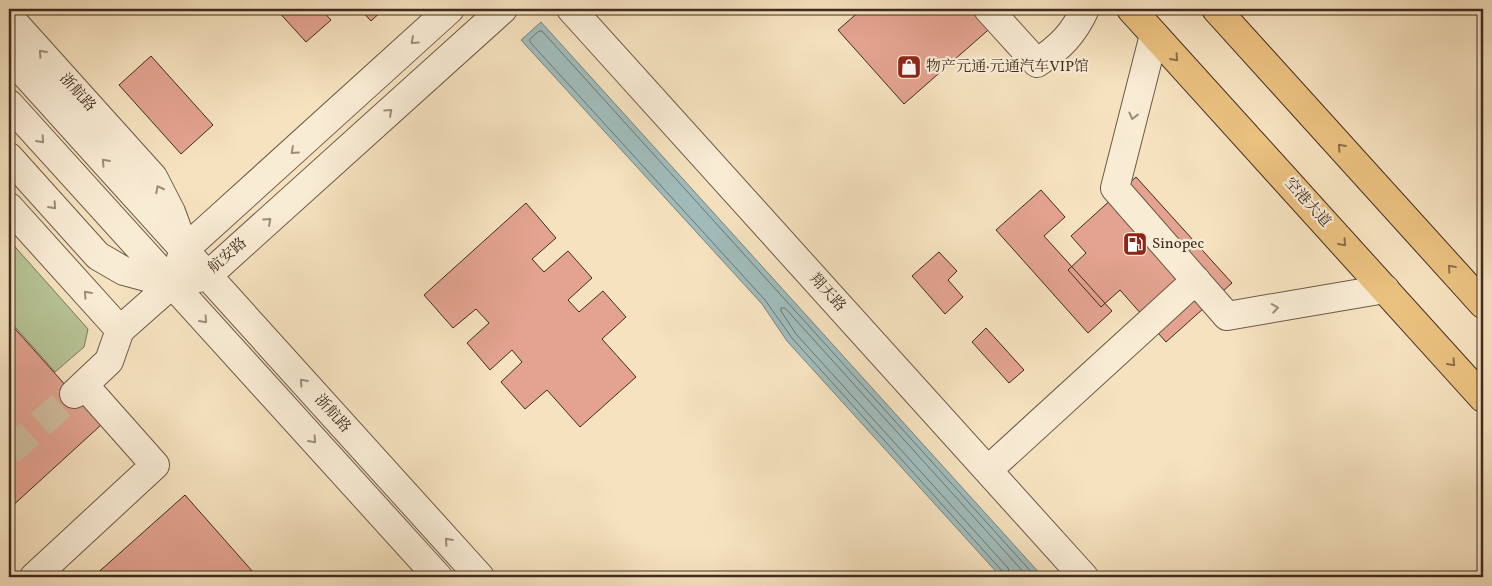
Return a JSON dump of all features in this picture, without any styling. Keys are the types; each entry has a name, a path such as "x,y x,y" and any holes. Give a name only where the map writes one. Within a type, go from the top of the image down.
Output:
{"main road":[{"name":"空港大道","path":"1130,9 1483,398"},
{"path":"1216,9 1483,304"}],"street":[{"path":"34,577 155,465 79,389 109,362 120,330 172,284 184,250 450,9"},
{"name":"航安路","path":"172,284 208,276 503,9"},
{"name":"翔天路","path":"571,9 1084,577"},
{"path":"988,9 1036,63 1055,50 1070,36 1084,9"},
{"name":"浙航路","path":"9,16 153,177 171,212 184,250"},
{"path":"1154,35 1115,188 1227,316 1385,289"},
{"name":"浙航路","path":"9,56 480,577"},
{"name":"浙航路","path":"9,104 438,577"},
{"path":"9,157 98,256 124,271 172,284"},
{"path":"9,207 120,330"},
{"path":"988,470 1196,280"}],"green space":[{"path":"9,240 88,329 84,347 55,372 9,320"}],"water":[{"path":"541,22 1043,577 1001,577 787,341 762,304 521,40"}],"building":[{"path":"276,9 321,9 331,20 306,42"},
{"path":"360,9 384,9 371,21"},
{"name":"物产元通·元通汽车VIP馆","path":"862,9 982,9 995,24 904,104 838,30"},
{"path":"151,56 213,125 181,154 119,85"},
{"path":"1136,177 1232,283 1166,342 1120,290 1101,307 1068,270 1086,253 1071,236"},
{"path":"1041,190 1065,217 1044,236 1112,311 1088,333 996,230"},
{"path":"526,203 556,238 532,259 544,272 568,251 592,278 568,300 579,312 603,291 626,317 602,339 636,377 580,427 547,390 525,409 501,382 522,362 512,350 490,370 467,343 489,323 476,309 453,328 424,295"},
{"path":"939,252 957,271 948,280 963,297 945,314 912,276"},
{"path":"9,322 101,425 9,509"},
{"path":"986,328 1024,370 1009,383 972,342"},
{"path":"185,495 253,572 246,577 93,577"}],"tunnel":[{"path":"9,452 74,394"}],"place":[{"name":"物产元通·元通汽车VIP馆","path":"909,67"},
{"name":"Sinopec","path":"1135,244"}]}
